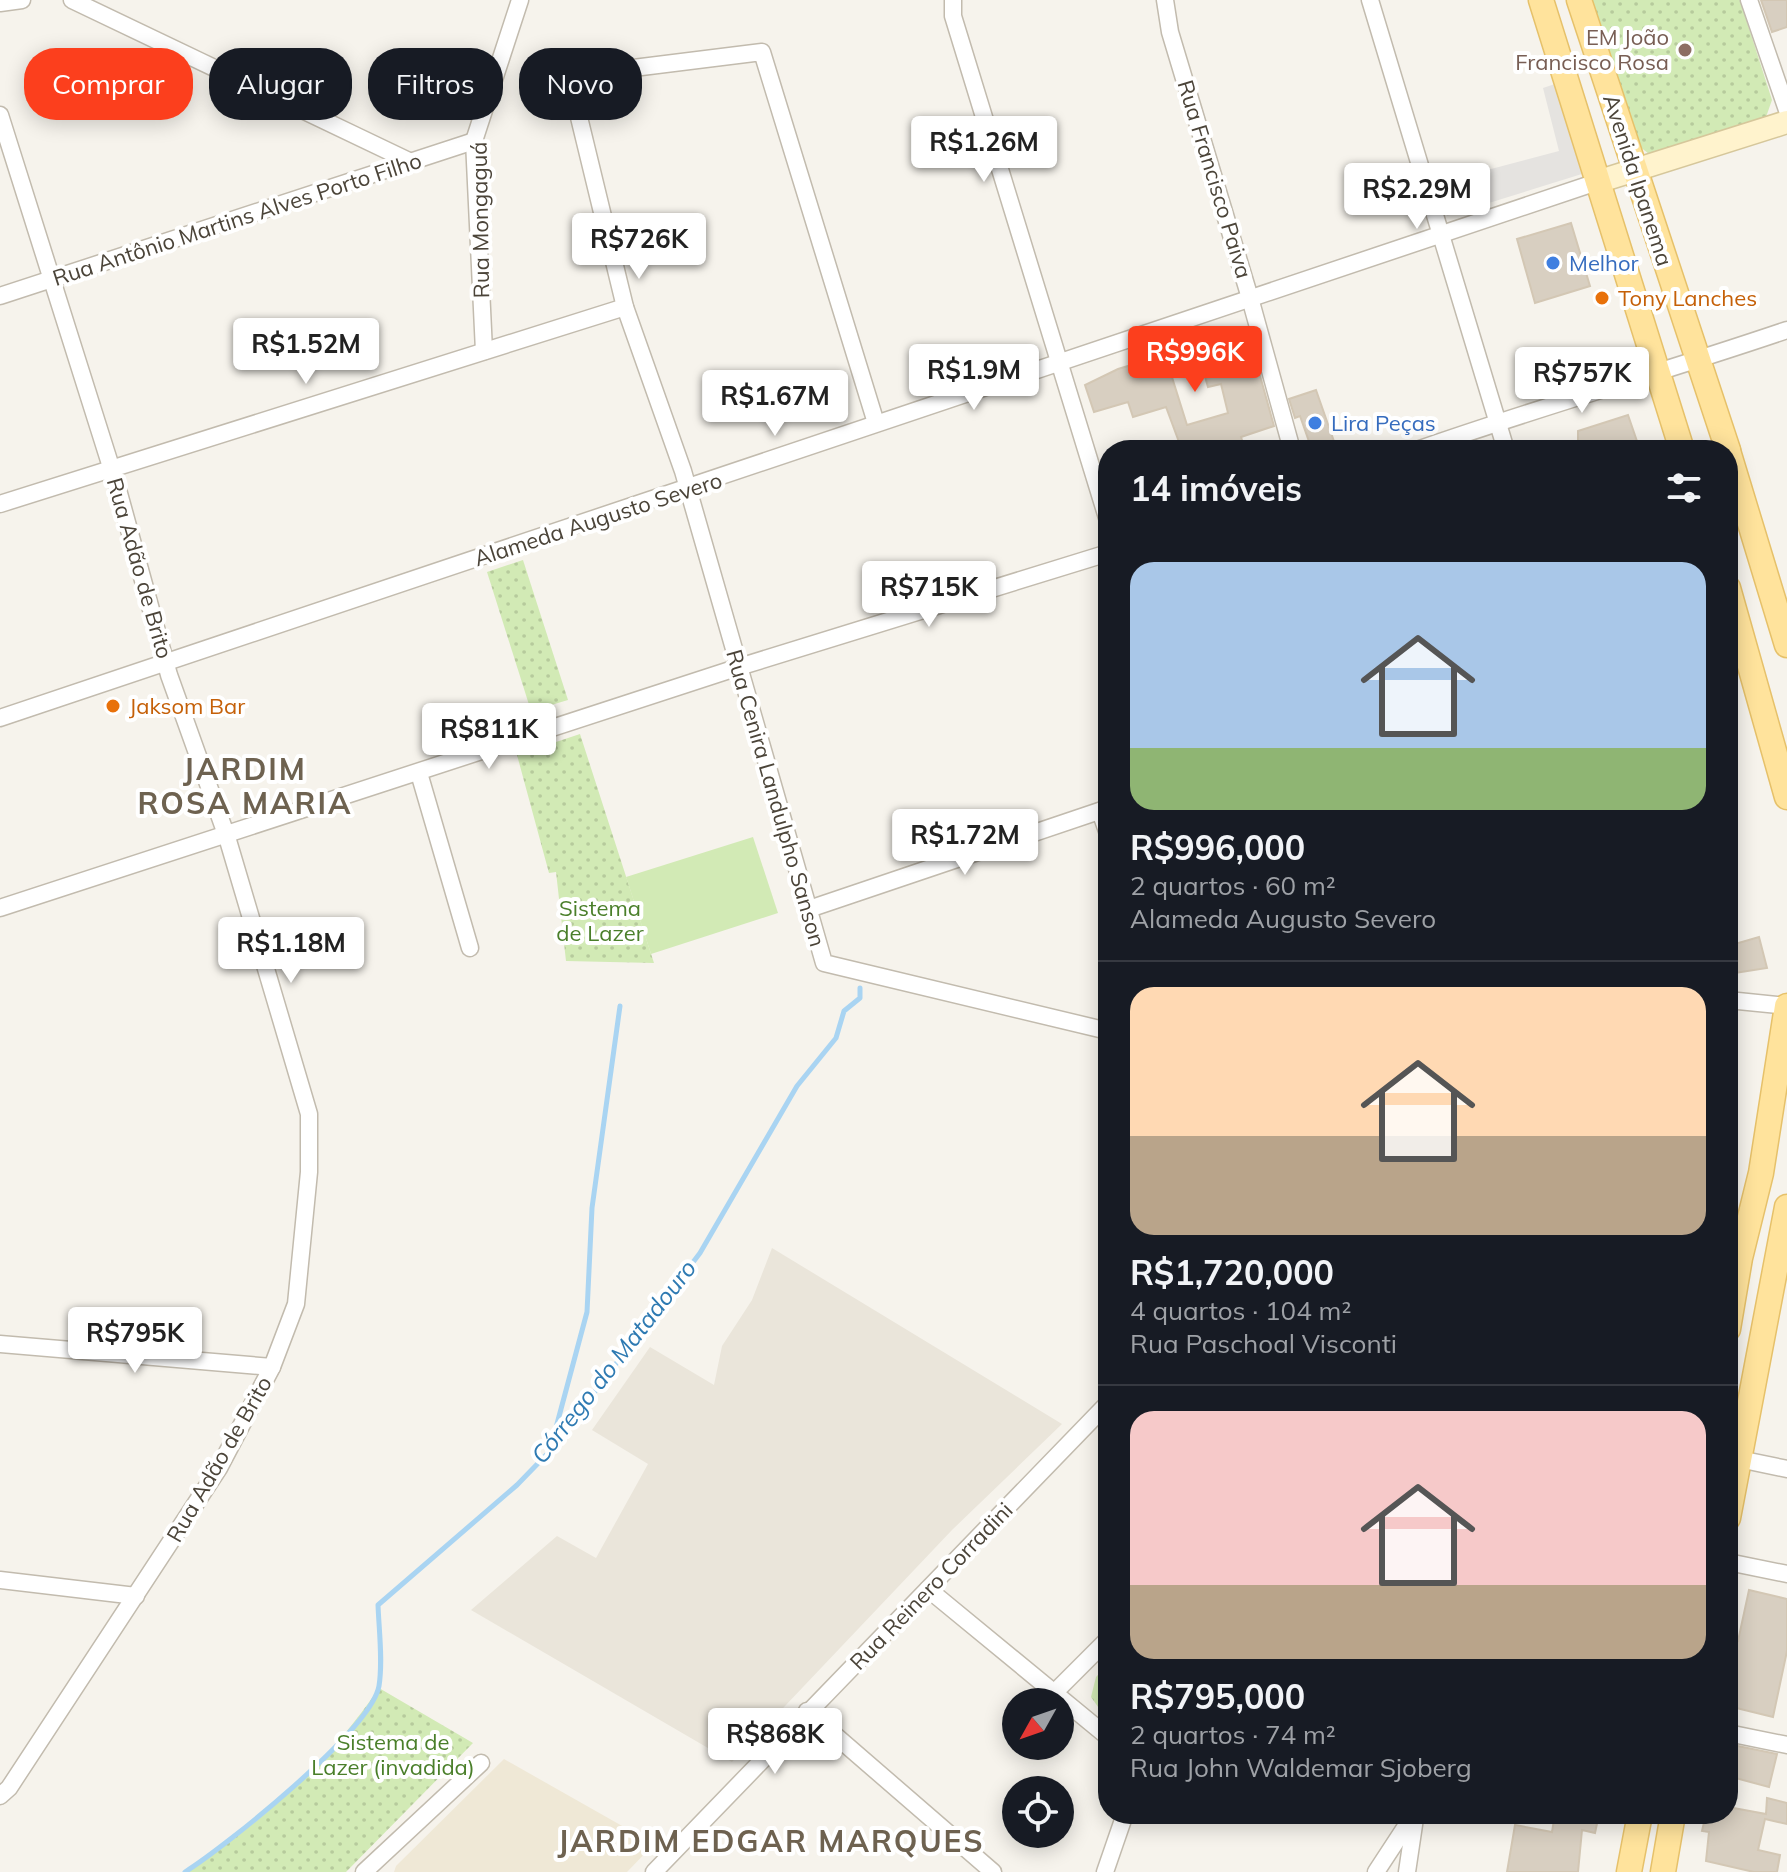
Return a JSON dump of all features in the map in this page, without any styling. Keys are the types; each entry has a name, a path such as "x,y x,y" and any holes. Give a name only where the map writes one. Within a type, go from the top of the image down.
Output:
{"main road":[{"name":"Avenida Ipanema","path":"1541,0 1679,440"},
{"name":"Avenida Ipanema","path":"1579,0 1725,440"},
{"name":"Avenida Ipanema","path":"1738,484 1787,645"},
{"path":"1738,628 1787,797"},
{"path":"1738,1245 1761,1173 1787,1006"},
{"path":"1738,1464 1787,1207"},
{"path":"1629,1872 1638,1824"},
{"path":"1663,1872 1671,1824"}],"street":[{"path":"0,3 22,0"},
{"path":"72,0 411,162"},
{"name":"Rua Mongaguá","path":"484,351 474,141 520,0"},
{"path":"953,0 953,16 1098,489"},
{"name":"Rua Francisco Paiva","path":"1165,0 1170,32 1289,440"},
{"path":"1370,0 1503,440"},
{"path":"1749,0 1782,114"},
{"name":"Rua Cenira Landulpho Sanson","path":"876,423 762,52 569,76 625,307 687,490 824,963 1098,1029"},
{"name":"Alameda Augusto Severo","path":"0,718 1439,236 1633,170 1782,114"},
{"name":"Rua Adão de Brito","path":"0,115 111,467 167,661 227,837 309,1114 309,1172 296,1304 272,1367 219,1468 9,1788 0,1796"},
{"name":"Rua Antônio Martins Alves Porto Filho","path":"0,296 474,141"},
{"path":"0,504 625,307"},
{"path":"1445,440 1787,330"},
{"path":"0,908 227,837 739,667 1098,556"},
{"path":"419,773 470,948"},
{"path":"809,909 1098,811"},
{"path":"1738,1001 1787,1006"},
{"path":"0,1344 272,1367"},
{"name":"Rua Reinero Corradini","path":"654,1872 1098,1413"},
{"path":"1739,1459 1787,1469"},
{"path":"1738,1564 1787,1574"},
{"path":"0,1580 136,1596"},
{"path":"928,1589 1048,1688"},
{"path":"1059,1688 1098,1649"},
{"path":"1074,1709 1098,1729"},
{"path":"807,1711 993,1872"},
{"path":"1738,1735 1787,1745"},
{"path":"364,1872 481,1763"},
{"path":"1105,1872 1122,1824"},
{"path":"1376,1872 1408,1824"},
{"path":"1407,1872 1414,1824"}],"shaded area":[{"path":"1558,83 1585,173 1447,216 1438,183 1559,151 1543,88"},
{"path":"772,1248 1062,1424 952,1530 732,1762 471,1610 557,1536 596,1558 648,1464 592,1430 650,1347 714,1385 722,1346 752,1300"},
{"path":"504,1759 654,1844 627,1872 394,1872 396,1866"}],"green space":[{"name":"EM João Francisco Rosa","path":"1589,0 1740,0 1772,100 1766,117 1649,154 1639,146"},
{"path":"523,560 568,700 531,711 487,572"},
{"name":"Sistema de Lazer","path":"580,734 654,963 566,961 556,872 549,873 517,755"},
{"path":"753,837 778,913 651,954 626,877"},
{"path":"1098,1675 1098,1707 1091,1697"},
{"name":"Sistema de Lazer (invadida)","path":"379,1688 473,1743 346,1872 184,1872 240,1834 291,1790 338,1742"}],"building":[{"path":"1761,0 1787,0 1787,27 1772,32"},
{"name":"Melhor","path":"1571,223 1590,286 1535,303 1517,239"},
{"path":"1247,329 1274,426 1241,437 1242,440 1178,440 1166,407 1133,417 1128,402 1094,412 1085,385 1118,369 1165,355 1187,425 1228,413 1221,384 1208,387 1196,345"},
{"name":"Lira Peças","path":"1316,390 1334,440 1308,440 1300,416 1295,418 1289,399"},
{"path":"1628,415 1637,440 1578,440 1578,431"},
{"path":"1759,937 1767,968 1738,972 1738,943"},
{"path":"1749,1590 1787,1599 1787,1651 1773,1717 1738,1708 1738,1641"},
{"path":"1738,1746 1777,1754 1769,1787 1738,1779"},
{"path":"1767,1798 1787,1803 1787,1824 1765,1819 1758,1850 1780,1855 1777,1872 1754,1872 1706,1861 1709,1832 1702,1831 1704,1824 1738,1824 1738,1809 1766,1814"},
{"path":"1553,1824 1597,1824 1595,1833 1582,1830 1578,1872 1507,1872 1515,1825 1552,1832"}],"waterway":[{"name":"Córrego do Matadouro","path":"185,1872 231,1839 294,1786 325,1758 370,1706 380,1676 378,1605 517,1485 549,1452 700,1253 797,1086 836,1038 844,1011 860,998 860,988"},
{"path":"550,1450 587,1312 592,1208 620,1006"}],"place":[{"name":"EM João Francisco Rosa","path":"1685,50"},
{"name":"Melhor","path":"1553,263"},
{"name":"Tony Lanches","path":"1602,298"},
{"name":"Lira Peças","path":"1315,423"},
{"name":"Jaksom Bar","path":"113,706"}],"district":[{"name":"JARDIM ROSA MARIA","path":"245,787"},
{"name":"JARDIM EDGAR MARQUES","path":"771,1842"}]}
